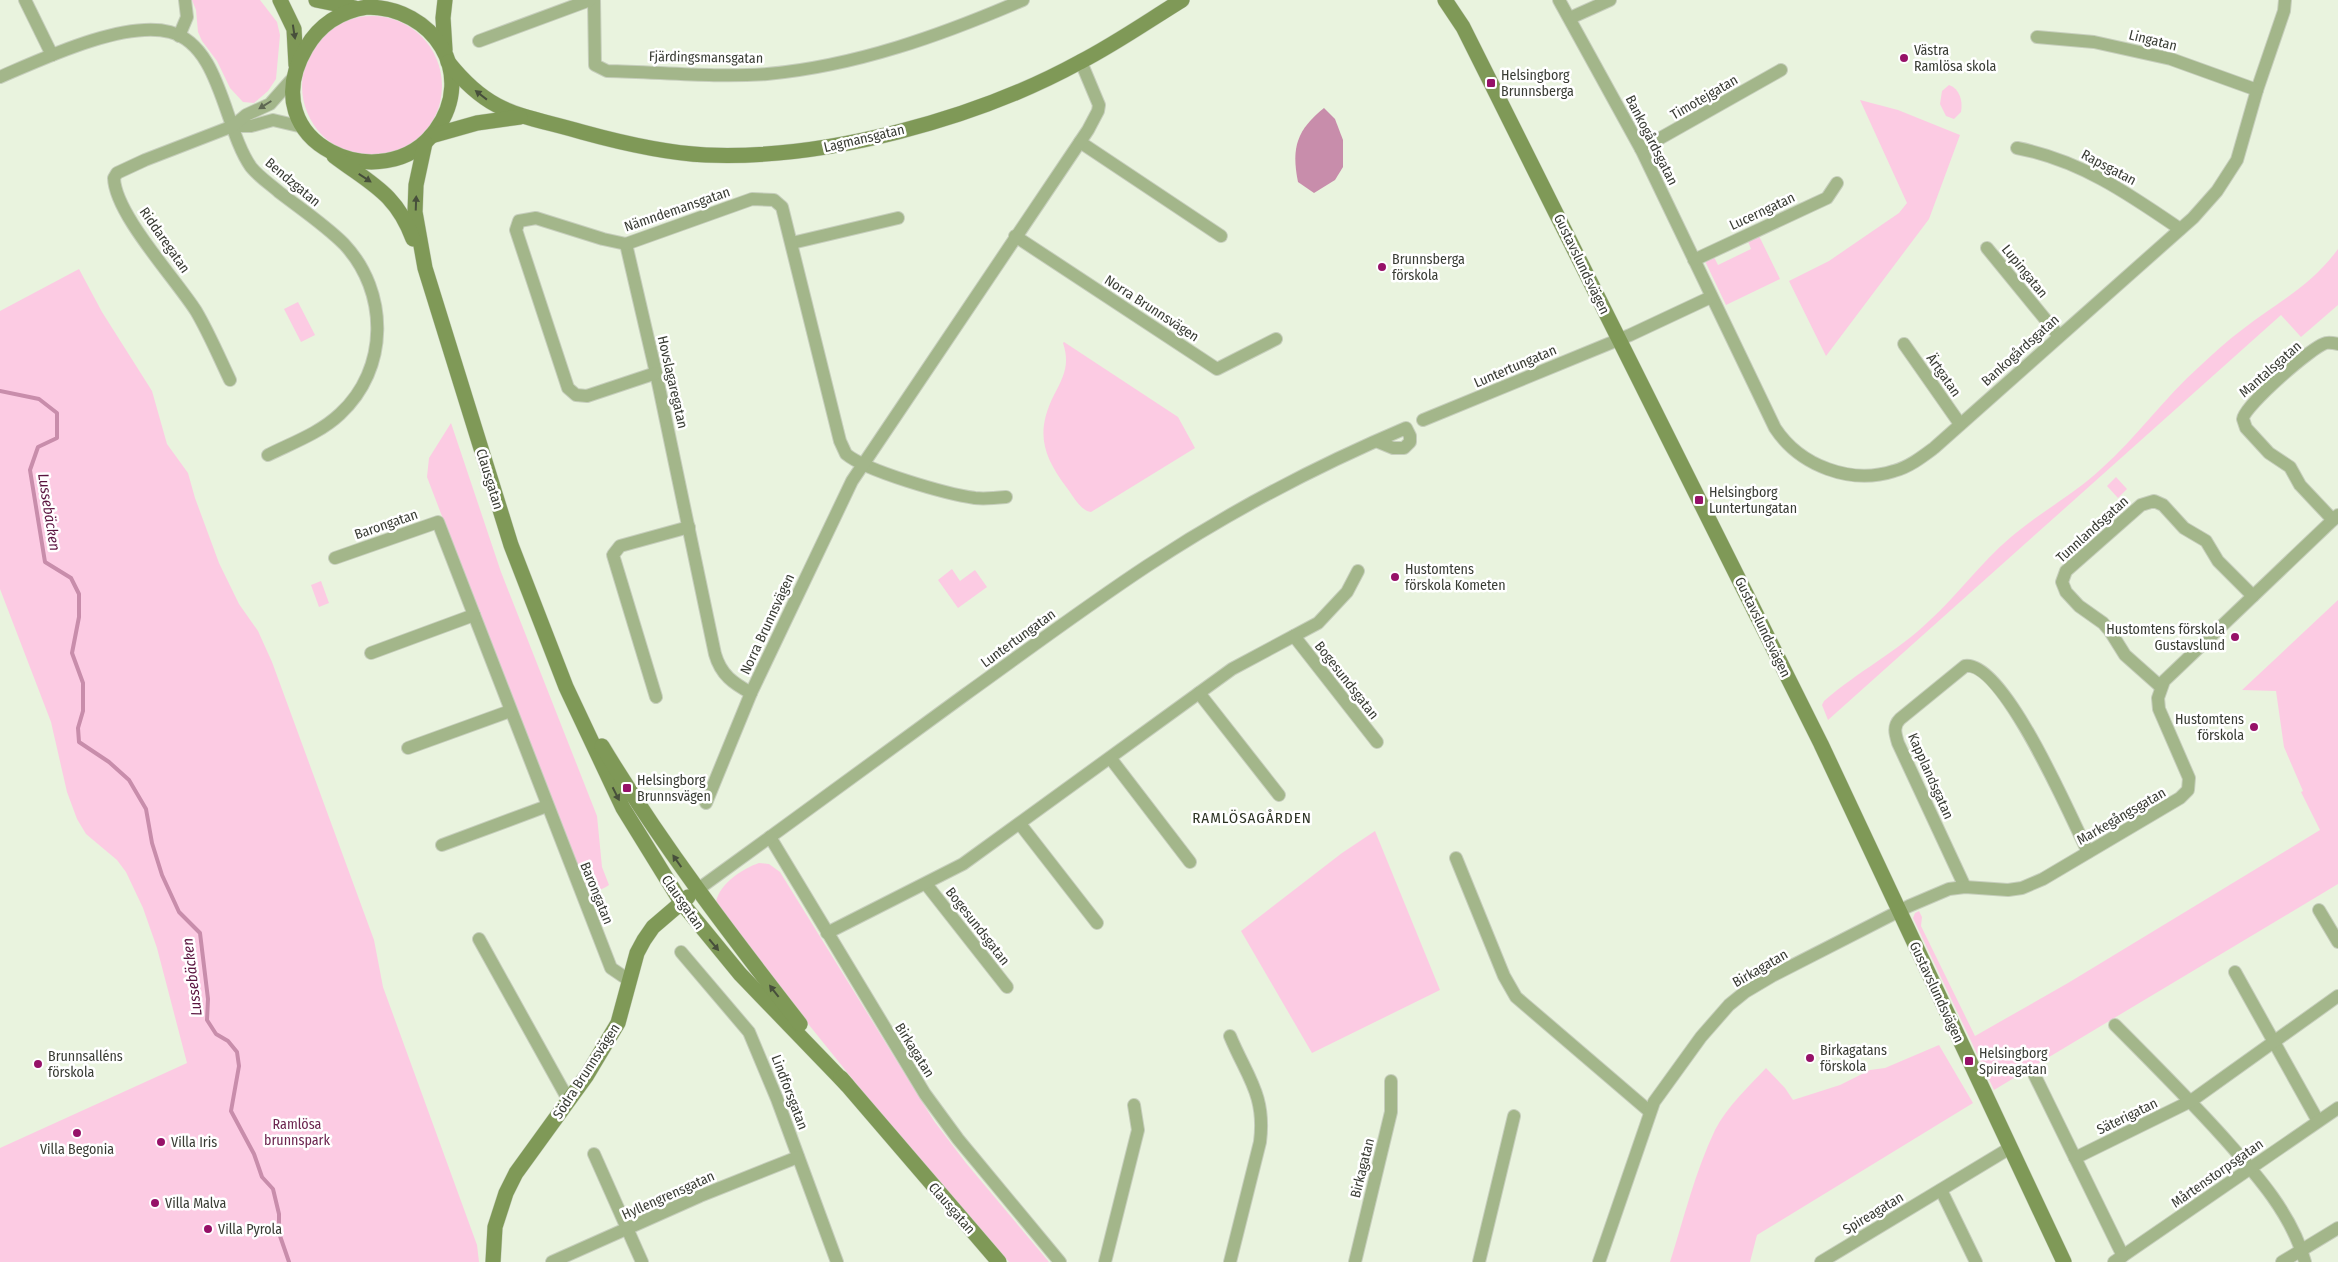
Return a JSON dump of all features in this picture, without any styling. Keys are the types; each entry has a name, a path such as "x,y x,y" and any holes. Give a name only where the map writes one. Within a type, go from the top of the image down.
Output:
{"street":[{"path":"26,0 52,55"},
{"path":"179,36 187,17 185,0"},
{"path":"280,0 294,29 292,92 294,108 303,128 314,142 325,149 356,159 386,160 406,154 428,140 442,121 448,105 451,81 443,18 445,0"},
{"path":"316,0 362,8 392,9 405,13 431,32 447,58"},
{"path":"294,73 310,41 322,27 337,16 387,0"},
{"path":"479,41 590,0"},
{"name":"Fjärdingsmansgatan","path":"594,0 594,56 595,65 600,69 607,71 746,75 818,67 872,54 935,35 1023,0"},
{"name":"Lagmansgatan","path":"447,58 468,85 484,99 500,109 522,116 615,141 682,153 726,155 789,152 852,142 944,118 1005,96 1081,62 1182,0"},
{"name":"Gustavslundsvägen","path":"1445,0 1463,27 1816,735 2064,1262"},
{"name":"Bankogårdsgatan","path":"1559,0 1641,149 1775,428 1794,449 1820,466 1850,475 1869,475 1894,471 1924,455 2180,229 2218,191 2237,160 2257,90 2284,11 2285,0"},
{"path":"1570,18 1610,0"},
{"name":"Bendzgatan","path":"0,77 52,55 88,43 140,30 161,30 179,36 190,42 205,60 250,165 258,175 330,231 356,259 372,290 377,319 378,335 373,362 367,378 356,397 341,414 322,428 268,455"},
{"name":"Lingatan","path":"2037,37 2094,42 2171,59 2257,90"},
{"name":"Norra Brunnsvägen","path":"706,803 751,693 852,481 1080,142 1098,111 1099,105 1094,89 1081,62"},
{"name":"Timotejgatan","path":"1641,149 1781,70"},
{"name":"Riddaregatan","path":"230,380 197,314 129,217 115,187 114,178 117,173 144,160 233,126 246,115 270,104 294,73"},
{"name":"Lagmansgatan","path":"428,140 477,123 522,116"},
{"name":"Riddaregatan","path":"233,126 251,126 280,120 303,128"},
{"name":"Clausgatan","path":"425,268 415,212 416,185 428,140"},
{"path":"1080,142 1221,236"},
{"name":"Rapsgatan","path":"2017,148 2045,154 2096,174 2126,191 2180,229"},
{"name":"Clausgatan","path":"325,149 393,200 406,221 425,268 511,545 566,687 623,808 681,902 740,974 847,1085"},
{"name":"Lucerngatan","path":"1694,260 1827,198 1837,183"},
{"name":"Nämndemansgatan","path":"656,373 587,396 576,395 568,388 516,226 522,219 536,218 603,239 626,244 752,199 774,200 780,204 792,243 840,441 846,454 863,463"},
{"path":"792,243 898,218"},
{"name":"Norra Brunnsvägen","path":"1015,236 1217,370 1276,339"},
{"name":"Hovslagaregatan","path":"626,244 656,373 718,664 728,679 751,693"},
{"name":"Lupingatan","path":"1987,248 2059,336"},
{"path":"1618,339 1711,297"},
{"name":"Luntertungatan","path":"1423,420 1618,339"},
{"name":"Mantalsgatan","path":"2335,517 2300,485 2293,471 2269,453 2246,428 2243,418 2250,405 2302,359 2325,343 2338,344"},
{"name":"Ärtgatan","path":"1904,344 1960,424"},
{"name":"Luntertungatan","path":"697,890 1148,565 1264,496 1376,441"},
{"path":"863,463 927,486 976,498 1006,497"},
{"name":"Tunnlandsgatan","path":"2161,688 2125,655 2103,623 2084,611 2068,594 2062,582 2066,570 2141,505 2156,501 2163,505 2184,528 2206,541 2218,561 2253,596"},
{"path":"2161,688 2168,677 2335,517"},
{"name":"Barongatan","path":"335,558 438,522 610,968 630,981"},
{"path":"656,697 613,555 620,546 689,526"},
{"name":"Bogesundsgatan","path":"827,933 963,864 1243,662 1318,623 1328,615 1350,588 1358,570"},
{"path":"371,653 474,615"},
{"name":"Bogesundsgatan","path":"1294,636 1377,742"},
{"name":"Kapplandsgatan","path":"1965,886 1898,742 1895,729 1900,719 1965,666 1974,666 1980,669 2008,699 2026,726 2088,852"},
{"name":"Clausgatan","path":"566,687 641,810 697,890 847,1085 999,1262"},
{"name":"Markegångsgatan","path":"1899,911 1949,889 1965,886 2008,890 2022,888 2043,879 2174,802 2188,790 2190,783 2188,773 2159,709 2158,698 2161,688"},
{"path":"1199,693 1279,795"},
{"path":"408,748 510,711"},
{"path":"1111,759 1190,862"},
{"path":"442,845 547,806"},
{"path":"1020,824 1097,922"},
{"name":"Birkagatan","path":"770,837 889,1038 942,1118 998,1189 1060,1262"},
{"path":"1456,858 1504,976 1516,997 1649,1111"},
{"name":"Bogesundsgatan","path":"926,884 1007,987"},
{"name":"Södra Brunnsvägen","path":"493,1262 495,1227 506,1192 516,1173 570,1101 618,1023 638,953 652,927 697,890"},
{"path":"2319,910 2338,942"},
{"name":"Birkagatan","path":"1599,1262 1649,1111 1657,1096 1700,1037 1729,1005 1745,992 1772,976 1899,911"},
{"path":"479,938 570,1101"},
{"name":"Lindforsgatan","path":"681,952 750,1032 837,1262"},
{"path":"2235,972 2318,1121"},
{"name":"Säterigatan","path":"2075,1158 2191,1102 2338,996"},
{"path":"2115,1026 2191,1102 2251,1168 2279,1205 2302,1249 2305,1262"},
{"path":"1230,1036 1258,1095 1262,1122 1260,1142 1230,1262"},
{"path":"2034,1074 2075,1158 2118,1259"},
{"name":"Birkagatan","path":"1355,1262 1392,1112 1391,1081"},
{"path":"1105,1262 1138,1130 1134,1104"},
{"name":"Mårtenstorpsgatan","path":"2118,1259 2338,1108"},
{"path":"1480,1262 1514,1116"},
{"name":"Spireagatan","path":"1821,1262 2010,1148"},
{"path":"594,1154 642,1262"},
{"name":"Hyllengrensgatan","path":"552,1262 628,1230 700,1196 798,1157"},
{"path":"1941,1190 1976,1262"},
{"path":"2282,1262 2338,1228"}],"green space":[{"path":"192,0 260,0 277,22 280,35 276,79 268,91 254,103 243,102 230,88 217,61 202,41 198,32 196,10"},
{"path":"372,16 386,17 399,21 422,36 437,59 441,72 441,100 437,113 422,136 399,151 386,155 372,156 358,155 345,151 322,136 307,113 303,100 302,86 303,72 307,59 322,36 345,21 358,17"},
{"path":"1949,85 1956,89 1962,104 1961,112 1954,119 1946,116 1940,104 1942,91"},
{"path":"1860,100 1898,110 1960,135 1929,219 1826,356 1789,281 1829,261 1899,213 1907,203"},
{"path":"1759,236 1780,279 1726,305 1705,261 1714,257 1718,265 1751,249 1748,241"},
{"path":"2338,249 2338,305 2301,337 2281,315 1828,720 1822,705 1824,701 1917,632 1940,611 2000,547 2022,528 2101,469 2127,444 2187,378 2237,333 2294,293 2328,262"},
{"name":"Ramlösa brunnspark","path":"79,269 102,312 152,391 167,444 188,473 195,498 219,563 239,604 258,631 272,662 374,940 383,987 477,1245 479,1262 0,1262 0,1148 187,1063 157,948 143,908 126,872 117,860 86,834 77,819 67,792 51,722 0,589 0,311"},
{"path":"298,302 315,335 301,342 284,309"},
{"path":"1064,342 1178,417 1195,448 1091,512 1081,506 1059,476 1047,455 1044,444 1043,433 1048,409 1065,370"},
{"path":"451,423 501,572 597,816 602,867 609,885 600,890 585,890 427,477 429,458"},
{"path":"2116,477 2127,489 2118,498 2107,486"},
{"path":"952,569 960,581 975,570 987,587 958,608 938,580"},
{"path":"321,581 329,603 319,607 311,585"},
{"path":"2338,600 2338,884 1994,1090 1913,918 1915,913 1919,911 1922,917 1921,926 1975,1036 2068,983 2320,830 2301,792 2303,791 2284,747 2276,691 2242,690"},
{"path":"1375,831 1440,990 1312,1053 1241,931 1342,853"},
{"path":"759,863 769,864 780,872 934,1121 966,1163 1049,1262 1009,1262 867,1097 723,918 716,902 718,895 727,883 739,873"},
{"path":"1939,1045 1973,1103 1757,1235 1750,1262 1670,1262 1696,1179 1715,1130 1732,1105 1766,1068 1785,1088 1793,1100 1840,1085 1870,1070 1885,1068"}],"shaded area":[{"path":"1324,108 1335,119 1343,140 1343,167 1335,180 1314,193 1298,182 1295,159 1296,149 1302,132"}],"waterway":[{"name":"Lussebäcken","path":"0,391 39,399 57,413 57,438 38,447 30,470 45,562 71,578 79,594 79,617 72,653 83,683 83,711 78,728 79,742 109,762 129,780 146,809 152,843 162,875 179,912 200,933 208,999 207,1020 216,1034 228,1041 237,1052 239,1066 231,1111 254,1154 262,1177 273,1189 279,1214 279,1233 289,1262"}],"place":[{"name":"Västra Ramlösa skola","path":"1904,58"},
{"name":"Helsingborg Brunnsberga","path":"1491,83"},
{"name":"Brunnsberga förskola","path":"1382,267"},
{"name":"Helsingborg Luntertungatan","path":"1699,500"},
{"name":"Hustomtens förskola Kometen","path":"1395,577"},
{"name":"Hustomtens förskola Gustavslund","path":"2235,637"},
{"name":"Hustomtens förskola","path":"2254,727"},
{"name":"Helsingborg Brunnsvägen","path":"627,788"},
{"name":"Birkagatans förskola","path":"1810,1058"},
{"name":"Helsingborg Spireagatan","path":"1969,1061"},
{"name":"Brunnsalléns förskola","path":"38,1064"},
{"name":"Villa Begonia","path":"77,1133"},
{"name":"Villa Iris","path":"161,1142"},
{"name":"Villa Malva","path":"155,1203"},
{"name":"Villa Pyrola","path":"208,1229"}],"district":[{"name":"RAMLÖSAGÅRDEN","path":"1252,818"}]}
